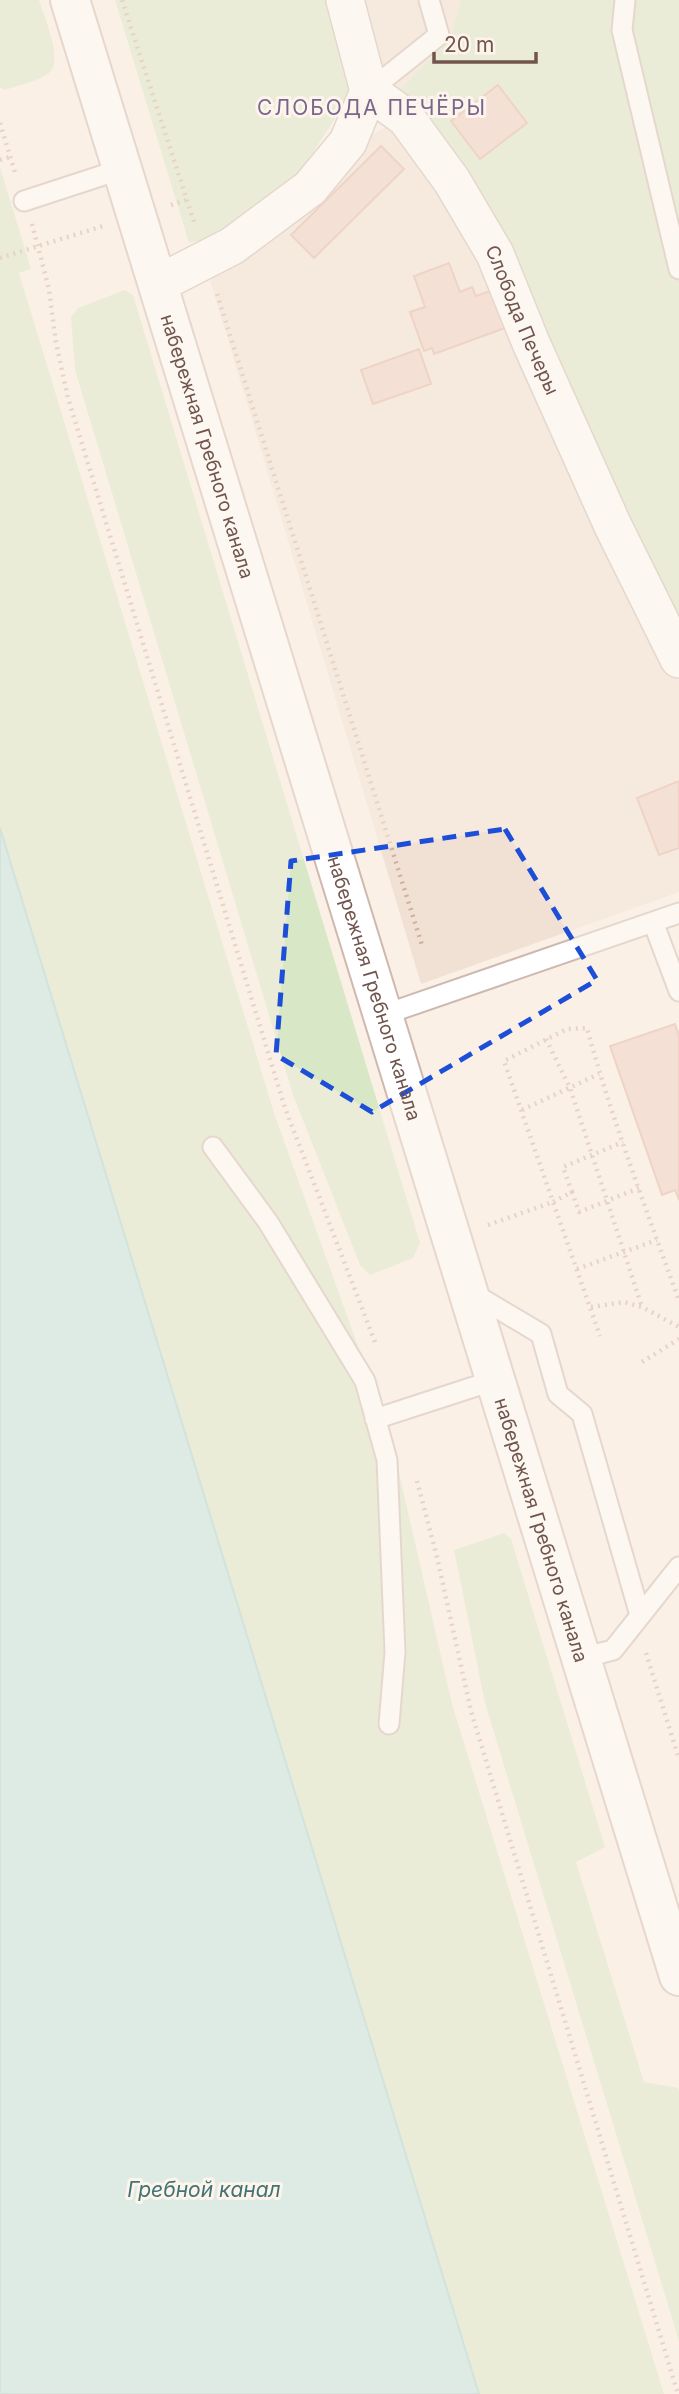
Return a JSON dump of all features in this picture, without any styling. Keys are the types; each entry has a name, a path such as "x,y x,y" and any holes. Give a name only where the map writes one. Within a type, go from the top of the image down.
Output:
{"street":[{"name":"набережная Гребного канала","path":"70,0 679,1976"},
{"path":"158,284 232,246 310,188 348,142 369,91 345,0"},
{"name":"Слобода Печеры","path":"369,91 406,118 452,181 495,254 531,343 613,526 679,659"}],"lane":[{"path":"369,91 439,35 429,0"},
{"path":"625,0 622,30 679,269"},
{"path":"24,201 122,169"},
{"path":"383,1015 679,913"},
{"path":"653,922 679,991"},
{"path":"213,1147 268,1222 365,1381 387,1460 395,1652 389,1724"},
{"path":"468,1291 541,1334 558,1394 582,1414 638,1618"},
{"path":"375,1419 495,1380"},
{"path":"581,1658 613,1650 679,1567"}],"path":[{"path":"122,0 422,945"},
{"path":"0,123 49,289 56,343 68,398 281,1094 379,1350"},
{"path":"0,160 10,157"},
{"path":"0,258 38,246"},
{"path":"600,1336 504,1060 567,1029 587,1028 599,1074 679,1301"},
{"path":"546,1040 570,1088 642,1307"},
{"path":"522,1110 599,1074"},
{"path":"624,1142 563,1167 579,1212 639,1188"},
{"path":"488,1225 553,1202 572,1192"},
{"path":"578,1269 657,1240"},
{"path":"591,1307 624,1302 642,1307 679,1326"},
{"path":"642,1362 679,1339"},
{"path":"416,1478 437,1557 471,1711 678,2394"},
{"path":"638,1618 679,1759"}],"highlighted area":[{"path":"505,829 597,980 372,1112 276,1055 291,861"}],"shaded area":[{"path":"359,0 461,0 449,41 398,91 376,64"},
{"path":"386,127 409,137 449,184 606,529 679,682 679,892 421,984 210,280 363,139"}],"green space":[{"path":"0,0 39,0 54,50 53,68 48,74 5,90 0,87"},
{"path":"115,0 337,0 355,69 345,103 301,171 222,234 189,243"},
{"path":"461,0 679,0 679,615 661,580 640,553 398,91 449,41"},
{"name":"Гребной канал","path":"0,167 31,269 19,273 274,1113 363,1360 397,1464 452,1704 664,2394 0,2394"},
{"path":"125,290 133,295 420,1243 413,1258 370,1275 360,1265 293,1095 75,370 71,317 78,308"},
{"path":"504,1533 511,1539 605,1847 576,1862 644,2082 678,2088 679,2091 679,2341 485,1703 454,1550"}],"water":[{"name":"Гребной канал","path":"0,828 479,2394 0,2394"}],"building":[{"path":"498,85 527,123 480,159 451,121"},
{"path":"381,146 404,169 314,258 291,235"},
{"path":"449,263 460,292 472,287 476,296 499,288 513,325 434,354 432,348 424,351 410,312 425,307 414,276"},
{"path":"419,349 431,384 373,404 361,370"},
{"path":"679,781 679,848 659,855 637,798"},
{"path":"675,1024 679,1036 679,1200 675,1190 662,1195 610,1046"}],"district":[{"name":"СЛОБОДА ПЕЧЁРЫ","path":"372,108"}]}
